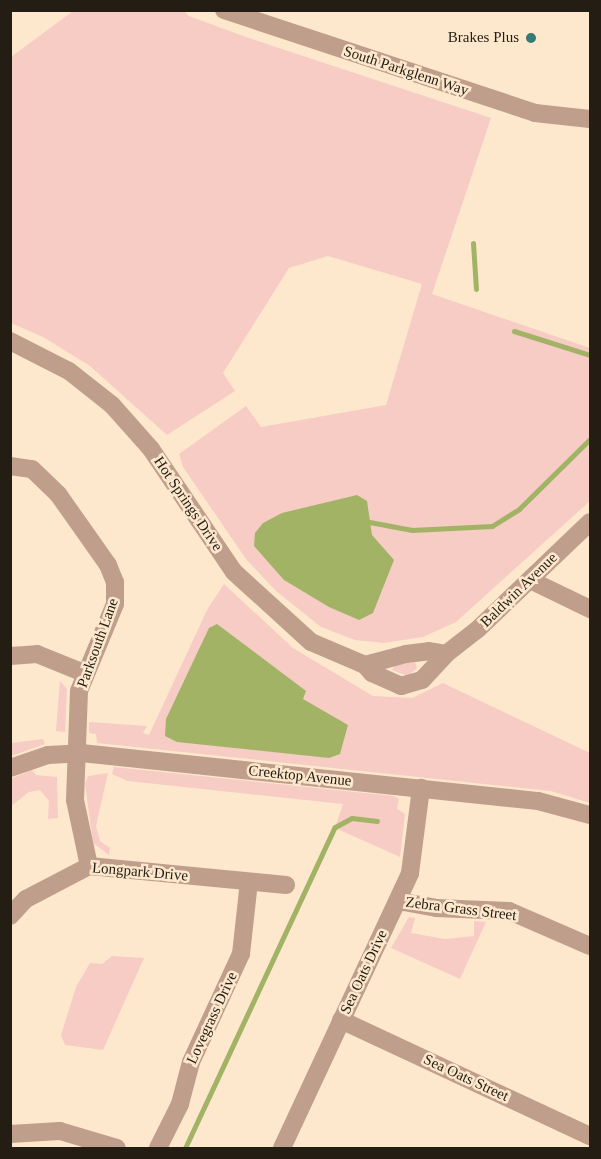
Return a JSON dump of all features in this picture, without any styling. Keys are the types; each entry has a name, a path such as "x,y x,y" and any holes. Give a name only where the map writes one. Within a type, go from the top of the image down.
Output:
{"street":[{"name":"South Parkglenn Way","path":"224,10 535,113 591,118"},
{"name":"Hot Springs Drive","path":"10,341 75,376 123,416 155,456 231,567 272,610 311,642 365,665 372,674 391,682 410,685 432,673 446,654"},
{"name":"Parksouth Lane","path":"10,466 32,470 58,494 114,578 115,604 84,673 76,753 76,816 89,866"},
{"name":"Baldwin Avenue","path":"446,654 530,580 591,522"},
{"path":"530,580 591,609"},
{"path":"365,665 398,655 429,651 446,654"},
{"path":"10,656 45,656 84,673"},
{"name":"Creektop Avenue","path":"10,768 48,755 76,753 551,803 591,815"},
{"name":"Sea Oats Drive","path":"282,1149 414,862 421,788"},
{"name":"Longpark Drive","path":"10,916 26,898 89,866 286,885"},
{"name":"Lovegrass Drive","path":"158,1149 182,1100 191,1062 241,954 249,882"},
{"name":"Zebra Grass Street","path":"398,901 436,908 508,912 591,946"},
{"name":"Sea Oats Street","path":"341,1020 591,1136"},
{"path":"10,1134 60,1131 117,1149"}],"shaded area":[{"path":"73,11 184,11 189,16 246,37 491,118 432,294 590,348 590,501 456,622 423,637 384,643 355,640 321,627 276,591 246,559 183,467 179,454 246,406 261,427 386,405 422,284 328,256 289,268 223,373 235,391 167,435 90,366 43,337 11,323 11,57"},
{"path":"357,495 367,501 372,535 394,560 373,613 359,620 329,607 284,580 254,546 255,533 263,523 282,513"},
{"path":"224,584 293,648 373,696 412,698 443,683 590,753 590,803 551,791 97,743 96,734 89,733 89,722 147,726 143,733 149,735 207,610"},
{"path":"217,624 306,691 303,699 348,725 340,754 329,758 177,742 165,736 166,719 209,628"},
{"path":"415,662 417,668 408,676 392,670 395,665"},
{"path":"60,681 67,689 65,732 56,731"},
{"path":"43,739 45,744 11,756 11,743"},
{"path":"114,767 394,796 399,799 397,809 405,814 400,857 335,828 343,804 128,781 112,774"},
{"path":"32,770 36,775 57,777 58,818 48,819 49,801 40,790 29,792 11,806 10,779"},
{"path":"108,773 96,826 100,841 110,848 109,855 93,843 85,784 88,776"},
{"path":"409,917 415,918 411,933 445,939 474,936 474,921 486,922 460,979 391,948"},
{"path":"112,956 144,958 103,1050 65,1045 61,1035 76,987 90,963 102,964"}],"waterway":[{"path":"473,243 476,289"},
{"path":"514,331 590,355"},
{"path":"364,521 412,530 492,526 519,509 590,439"},
{"path":"185,1148 335,827 352,818 377,821"}],"place":[{"name":"Brakes Plus","path":"531,38"}]}
